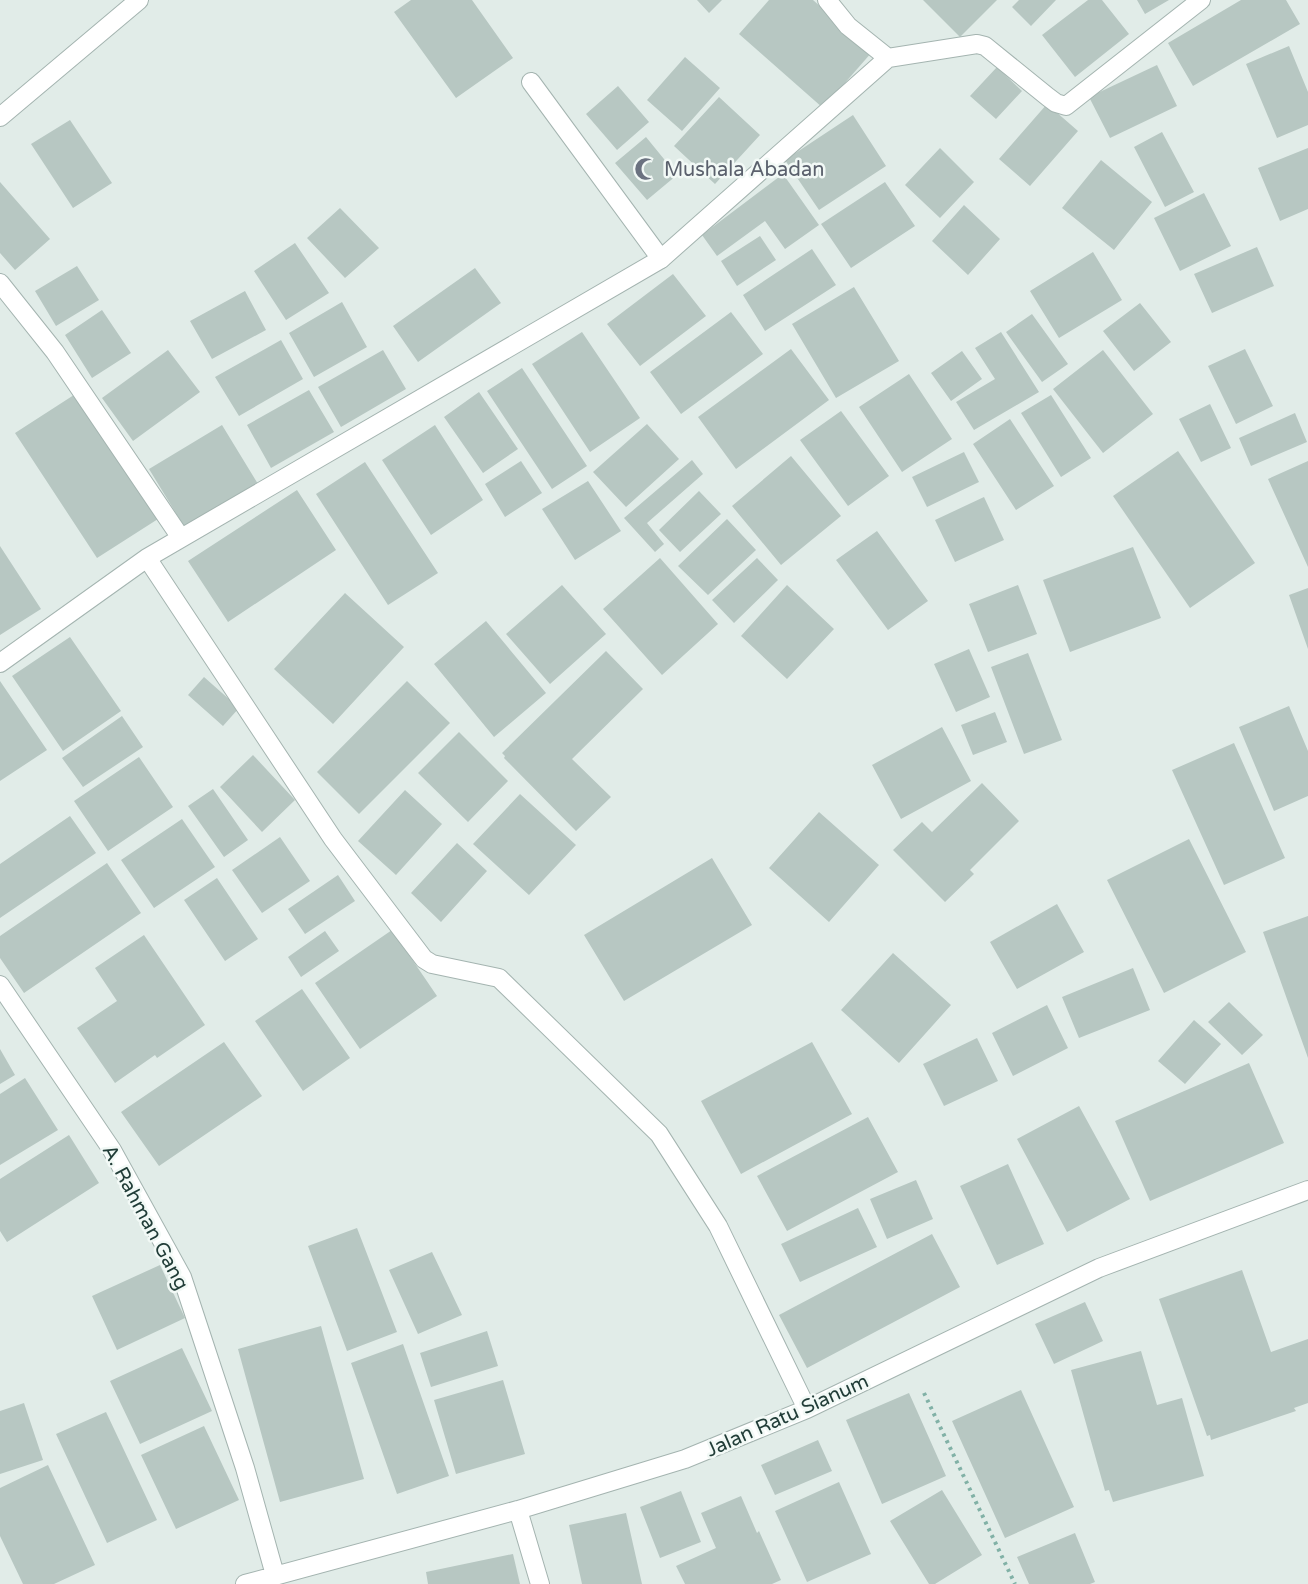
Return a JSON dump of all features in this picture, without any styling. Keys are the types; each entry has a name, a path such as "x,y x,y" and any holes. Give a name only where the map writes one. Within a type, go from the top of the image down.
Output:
{"street":[{"path":"0,117 139,0"},
{"path":"827,0 849,26 888,58"},
{"path":"0,663 147,558 661,259 888,58 977,44 985,46 1056,103 1066,106 1201,0"},
{"path":"531,82 661,259"},
{"path":"0,283 55,352 181,538"},
{"path":"147,558 333,839 424,959 429,964 499,978 659,1134 718,1226 807,1409"},
{"name":"A. Rahman Gang","path":"0,985 112,1150 182,1277 245,1468 275,1575"},
{"name":"Jalan Ratu Sianum","path":"246,1584 518,1510 685,1459 807,1409 1098,1268 1308,1190"},
{"path":"518,1510 540,1584"}],"path":[{"path":"908,1360 1015,1584"}],"building":[{"path":"411,0 472,0 513,58 456,98 394,12"},
{"path":"697,0 722,0 709,13"},
{"path":"769,0 813,0 872,52 823,108 739,34"},
{"path":"923,0 997,0 960,37"},
{"path":"1019,0 1056,0 1031,26 1012,7"},
{"path":"1088,0 1102,0 1129,34 1075,77 1042,35"},
{"path":"1137,0 1169,0 1145,14"},
{"path":"1241,0 1286,0 1300,24 1193,86 1168,43"},
{"path":"1289,46 1308,92 1308,125 1277,138 1246,64"},
{"path":"685,57 720,88 682,131 647,100"},
{"path":"1157,65 1177,106 1110,138 1089,97"},
{"path":"997,67 1022,91 996,119 970,96"},
{"path":"618,86 649,122 617,150 586,114"},
{"path":"719,97 760,135 715,184 674,146"},
{"path":"1047,104 1078,131 1030,186 999,159"},
{"path":"853,115 886,166 819,210 785,160"},
{"path":"70,120 112,183 73,208 31,144"},
{"path":"1162,132 1194,192 1165,207 1134,147"},
{"name":"Mushala Abadan","path":"646,137 677,175 647,200 615,163"},
{"path":"940,148 974,182 940,218 905,185"},
{"path":"1308,148 1308,209 1280,221 1258,168"},
{"path":"1101,160 1152,202 1114,250 1062,208"},
{"path":"783,174 819,225 785,249 765,221 717,256 702,235"},
{"path":"0,182 50,239 15,270 0,253"},
{"path":"885,182 915,226 851,268 821,224"},
{"path":"1204,193 1231,246 1180,271 1154,218"},
{"path":"964,205 1000,239 968,275 932,241"},
{"path":"340,208 379,248 345,278 307,238"},
{"path":"760,236 776,260 737,286 721,261"},
{"path":"295,243 329,293 286,320 254,271"},
{"path":"1257,247 1274,286 1212,313 1194,274"},
{"path":"812,249 836,285 765,331 743,295"},
{"path":"1093,252 1122,300 1059,338 1030,291"},
{"path":"77,266 99,300 56,326 35,291"},
{"path":"475,268 501,303 418,362 393,326"},
{"path":"673,274 706,316 640,366 607,324"},
{"path":"854,287 899,361 836,398 792,324"},
{"path":"245,291 266,330 212,359 190,321"},
{"path":"342,302 367,347 314,377 289,333"},
{"path":"1140,303 1171,342 1134,371 1103,331"},
{"path":"102,310 131,353 92,378 65,335"},
{"path":"731,312 763,354 681,414 650,372"},
{"path":"1032,314 1068,364 1042,382 1006,332"},
{"path":"582,332 640,418 590,452 532,364"},
{"path":"1001,332 1039,392 974,430 956,402 995,379 975,348"},
{"path":"281,340 303,379 239,416 215,377"},
{"path":"791,349 829,400 736,469 698,417"},
{"path":"1245,349 1273,406 1236,424 1208,366"},
{"path":"168,350 200,392 133,441 102,398"},
{"path":"383,350 406,389 341,427 318,387"},
{"path":"1103,350 1153,414 1103,453 1053,389"},
{"path":"962,351 982,379 951,401 931,373"},
{"path":"522,368 587,466 552,489 487,391"},
{"path":"909,374 952,439 902,472 859,407"},
{"path":"309,390 334,432 271,468 247,425"},
{"path":"479,392 518,449 483,473 444,417"},
{"path":"77,393 158,519 97,558 15,433"},
{"path":"1051,395 1091,458 1061,477 1021,413"},
{"path":"1210,404 1231,448 1201,462 1179,419"},
{"path":"841,411 889,476 848,506 800,440"},
{"path":"1295,413 1307,442 1251,466 1239,438"},
{"path":"1010,419 1054,486 1016,510 973,444"},
{"path":"647,424 679,459 626,507 593,472"},
{"path":"222,425 258,484 185,528 149,469"},
{"path":"435,425 483,500 431,535 382,460"},
{"path":"1178,451 1255,563 1190,608 1113,496"},
{"path":"964,452 979,482 927,507 912,477"},
{"path":"791,456 841,516 781,565 732,506"},
{"path":"692,460 703,474 647,523 664,544 655,552 624,518"},
{"path":"521,461 542,493 505,517 485,484"},
{"path":"1308,461 1308,567 1268,479"},
{"path":"365,462 438,573 388,605 316,494"},
{"path":"588,481 621,531 575,560 542,509"},
{"path":"297,490 336,550 228,622 188,561"},
{"path":"699,491 721,514 680,552 659,530"},
{"path":"984,497 1004,540 955,562 935,520"},
{"path":"727,519 756,550 708,595 678,566"},
{"path":"877,531 928,601 888,630 836,560"},
{"path":"0,546 41,609 0,635"},
{"path":"1133,547 1161,618 1070,652 1043,580"},
{"path":"660,558 718,624 662,675 603,609"},
{"path":"757,558 778,580 734,623 712,600"},
{"path":"562,585 606,634 550,684 506,634"},
{"path":"787,585 834,629 787,679 741,636"},
{"path":"1018,585 1037,634 988,652 969,604"},
{"path":"1308,588 1308,649 1289,595"},
{"path":"345,593 404,647 333,724 274,669"},
{"path":"486,621 546,693 494,737 434,664"},
{"path":"70,637 121,711 63,751 12,676"},
{"path":"969,649 990,697 956,712 934,664"},
{"path":"606,651 643,689 572,759 611,797 576,831 504,758 502,753"},
{"path":"1028,653 1062,740 1024,754 991,667"},
{"path":"204,677 239,708 223,726 188,695"},
{"path":"0,681 47,750 0,781"},
{"path":"407,681 450,723 359,814 317,772"},
{"path":"1289,706 1308,751 1308,796 1274,811 1239,727"},
{"path":"995,712 1007,742 973,755 961,725"},
{"path":"122,716 143,747 83,787 62,758"},
{"path":"942,727 971,781 901,819 872,765"},
{"path":"459,732 508,781 468,822 418,773"},
{"path":"1234,743 1285,858 1224,885 1172,770"},
{"path":"253,755 295,800 262,832 220,787"},
{"path":"139,757 173,807 108,851 74,801"},
{"path":"982,783 1019,821 970,870 974,874 945,902 893,850 922,822 932,832"},
{"path":"213,789 248,840 224,857 188,806"},
{"path":"405,790 442,824 396,875 358,841"},
{"path":"520,794 576,845 529,895 473,844"},
{"path":"819,812 879,865 829,922 769,868"},
{"path":"70,816 96,853 0,918 0,864"},
{"path":"182,819 215,867 154,908 121,860"},
{"path":"280,837 310,881 262,913 232,870"},
{"path":"1189,839 1246,952 1164,993 1107,880"},
{"path":"457,843 487,871 441,922 411,893"},
{"path":"712,858 752,925 624,1001 584,935"},
{"path":"107,863 141,913 24,993 0,958 0,936"},
{"path":"338,875 355,901 305,934 288,909"},
{"path":"217,878 258,939 225,961 184,900"},
{"path":"1057,904 1084,952 1017,989 990,942"},
{"path":"1308,916 1308,1058 1263,932"},
{"path":"392,930 437,996 360,1049 315,983"},
{"path":"325,931 339,951 301,977 288,957"},
{"path":"144,935 205,1025 157,1058 155,1055 115,1083 77,1028 117,1001 95,968"},
{"path":"893,953 951,1005 899,1063 841,1010"},
{"path":"1133,968 1150,1010 1079,1038 1062,997"},
{"path":"302,989 350,1058 303,1091 255,1021"},
{"path":"1229,1002 1263,1035 1242,1055 1208,1022"},
{"path":"1047,1005 1068,1048 1013,1076 992,1033"},
{"path":"1194,1020 1221,1044 1185,1084 1158,1061"},
{"path":"977,1038 998,1081 944,1106 923,1064"},
{"path":"224,1042 262,1096 159,1166 121,1112"},
{"path":"812,1042 852,1114 741,1174 701,1101"},
{"path":"0,1049 15,1075 0,1084"},
{"path":"1249,1063 1284,1143 1150,1201 1115,1121"},
{"path":"25,1078 58,1130 0,1165 0,1094"},
{"path":"1079,1106 1130,1199 1067,1232 1017,1139"},
{"path":"868,1117 898,1172 787,1231 757,1176"},
{"path":"69,1135 99,1183 7,1242 0,1231 0,1179"},
{"path":"1008,1164 1044,1244 997,1265 960,1186"},
{"path":"916,1180 933,1219 887,1239 870,1199"},
{"path":"858,1208 877,1247 800,1282 781,1244"},
{"path":"357,1228 397,1332 347,1351 308,1246"},
{"path":"932,1234 960,1287 807,1368 779,1315"},
{"path":"432,1252 462,1315 418,1334 389,1270"},
{"path":"160,1265 185,1318 117,1350 92,1296"},
{"path":"1242,1270 1271,1352 1308,1339 1308,1403 1294,1408 1296,1411 1211,1440 1210,1435 1207,1436 1159,1299"},
{"path":"1085,1302 1103,1341 1054,1364 1035,1324"},
{"path":"321,1326 364,1479 280,1502 238,1349"},
{"path":"487,1331 498,1366 431,1387 420,1353"},
{"path":"403,1344 449,1476 397,1494 351,1363"},
{"path":"182,1348 212,1411 140,1444 110,1381"},
{"path":"1141,1351 1157,1405 1182,1398 1204,1476 1113,1502 1109,1490 1105,1491 1071,1370"},
{"path":"503,1380 525,1454 456,1474 434,1400"},
{"path":"1021,1390 1074,1507 1005,1538 952,1421"},
{"path":"909,1393 946,1476 882,1504 846,1420"},
{"path":"24,1403 43,1460 0,1474 0,1411"},
{"path":"106,1412 157,1520 107,1543 56,1434"},
{"path":"204,1426 239,1500 176,1529 141,1455"},
{"path":"818,1440 832,1471 775,1495 761,1465"},
{"path":"48,1465 95,1565 54,1584 23,1584 0,1536 0,1488"},
{"path":"839,1482 871,1554 807,1582 775,1511"},
{"path":"942,1490 982,1555 935,1584 929,1584 890,1521"},
{"path":"681,1491 701,1542 660,1558 640,1507"},
{"path":"741,1496 781,1580 772,1584 685,1584 676,1566 716,1548 701,1513"},
{"path":"626,1513 642,1584 582,1584 569,1525"},
{"path":"1075,1533 1095,1582 1090,1584 1029,1584 1017,1557"},
{"path":"513,1554 520,1584 428,1584 426,1572"}],"place":[{"name":"Mushala Abadan","path":"646,169"}]}
